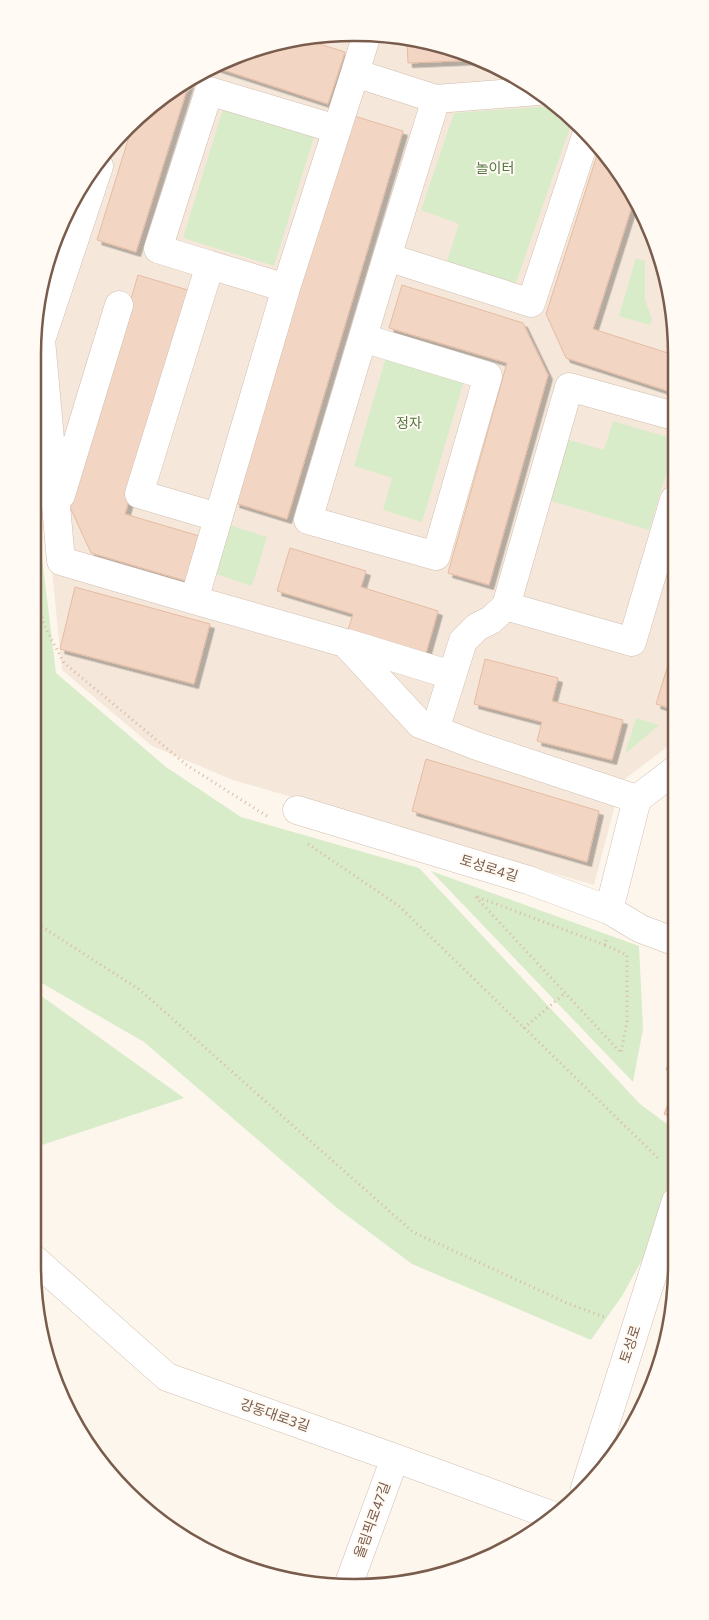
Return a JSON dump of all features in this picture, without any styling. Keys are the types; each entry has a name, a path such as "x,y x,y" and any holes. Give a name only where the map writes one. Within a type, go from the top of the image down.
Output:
{"street":[{"path":"194,600 286,288 365,42"},
{"path":"355,73 436,99 526,92"},
{"path":"286,288 158,249 208,91 336,129"},
{"path":"363,338 488,376 436,556 308,520 387,257 436,99"},
{"path":"387,257 531,303 584,142"},
{"path":"42,338 95,179"},
{"path":"210,265 139,494 217,517"},
{"path":"57,508 119,305"},
{"path":"41,345 61,561 451,675"},
{"path":"435,730 463,641 477,627 491,620 506,606 570,387 668,414"},
{"path":"506,606 632,642 668,520"},
{"path":"345,643 420,724 477,746 637,799"},
{"path":"609,910 637,799 668,775"},
{"name":"토성로4길","path":"285,815 528,880 609,910 641,929 668,939"},
{"name":"토성로","path":"589,1473 668,1226"},
{"name":"강동대로3길","path":"41,1266 167,1377 546,1513"},
{"name":"올림픽로47길","path":"351,1579 395,1458"}],"path":[{"path":"41,615 44,626 64,662 188,766 285,815"},
{"path":"304,841 399,906 660,1160"},
{"path":"475,896 605,945 626,955 627,1022 621,1053 475,896"},
{"path":"605,945 609,910"},
{"path":"41,927 140,990 413,1232 569,1304 607,1318"},
{"path":"524,1028 565,993"}],"shaded area":[{"path":"354,41 395,44 416,47 455,58 511,83 529,94 561,119 590,148 615,180 644,235 662,293 668,354 668,746 621,782 594,885 233,780 152,746 62,670 41,462 41,354 44,314 52,273 65,235 94,180 119,148 164,106 180,94 216,74 235,65 273,52 293,47 334,42"}],"green space":[{"name":"놀이터","path":"546,107 570,127 515,285 447,261 459,224 421,210 454,113"},
{"path":"223,109 314,137 274,266 183,238"},
{"path":"636,258 645,261 645,299 652,320 650,325 619,316"},
{"name":"정자","path":"386,357 464,381 422,522 383,510 392,478 354,466"},
{"path":"613,421 668,437 668,468 649,530 548,500 566,439 604,450"},
{"path":"230,525 267,537 252,586 216,574"},
{"path":"41,549 56,673 166,767 241,817 419,868 640,1104 667,1124 668,1190 651,1244 622,1296 591,1340 412,1264 337,1208 144,1042 41,983"},
{"path":"636,718 659,725 625,754"},
{"path":"431,871 639,946 643,1029 633,1082"},
{"path":"41,996 184,1098 41,1145"}],"building":[{"path":"318,44 345,52 328,104 224,70 254,58 293,47"},
{"path":"407,46 436,52 462,61 408,63"},
{"path":"187,90 136,252 97,240 129,138 148,119"},
{"path":"351,115 403,131 287,519 235,503"},
{"path":"597,156 615,180 631,209 593,329 668,353 668,391 566,358 546,314"},
{"path":"138,275 191,291 125,514 206,538 193,583 91,553 70,507"},
{"path":"402,285 523,323 548,375 489,585 448,573 507,363 389,328"},
{"path":"290,548 366,571 361,587 438,611 426,653 348,630 353,614 277,591"},
{"path":"75,587 210,624 194,684 60,649"},
{"path":"485,659 558,678 552,701 623,720 612,760 537,741 542,722 474,704"},
{"path":"668,665 668,708 656,704"},
{"path":"426,759 599,811 587,862 412,811"},
{"path":"668,1104 668,1116 664,1114"}]}
